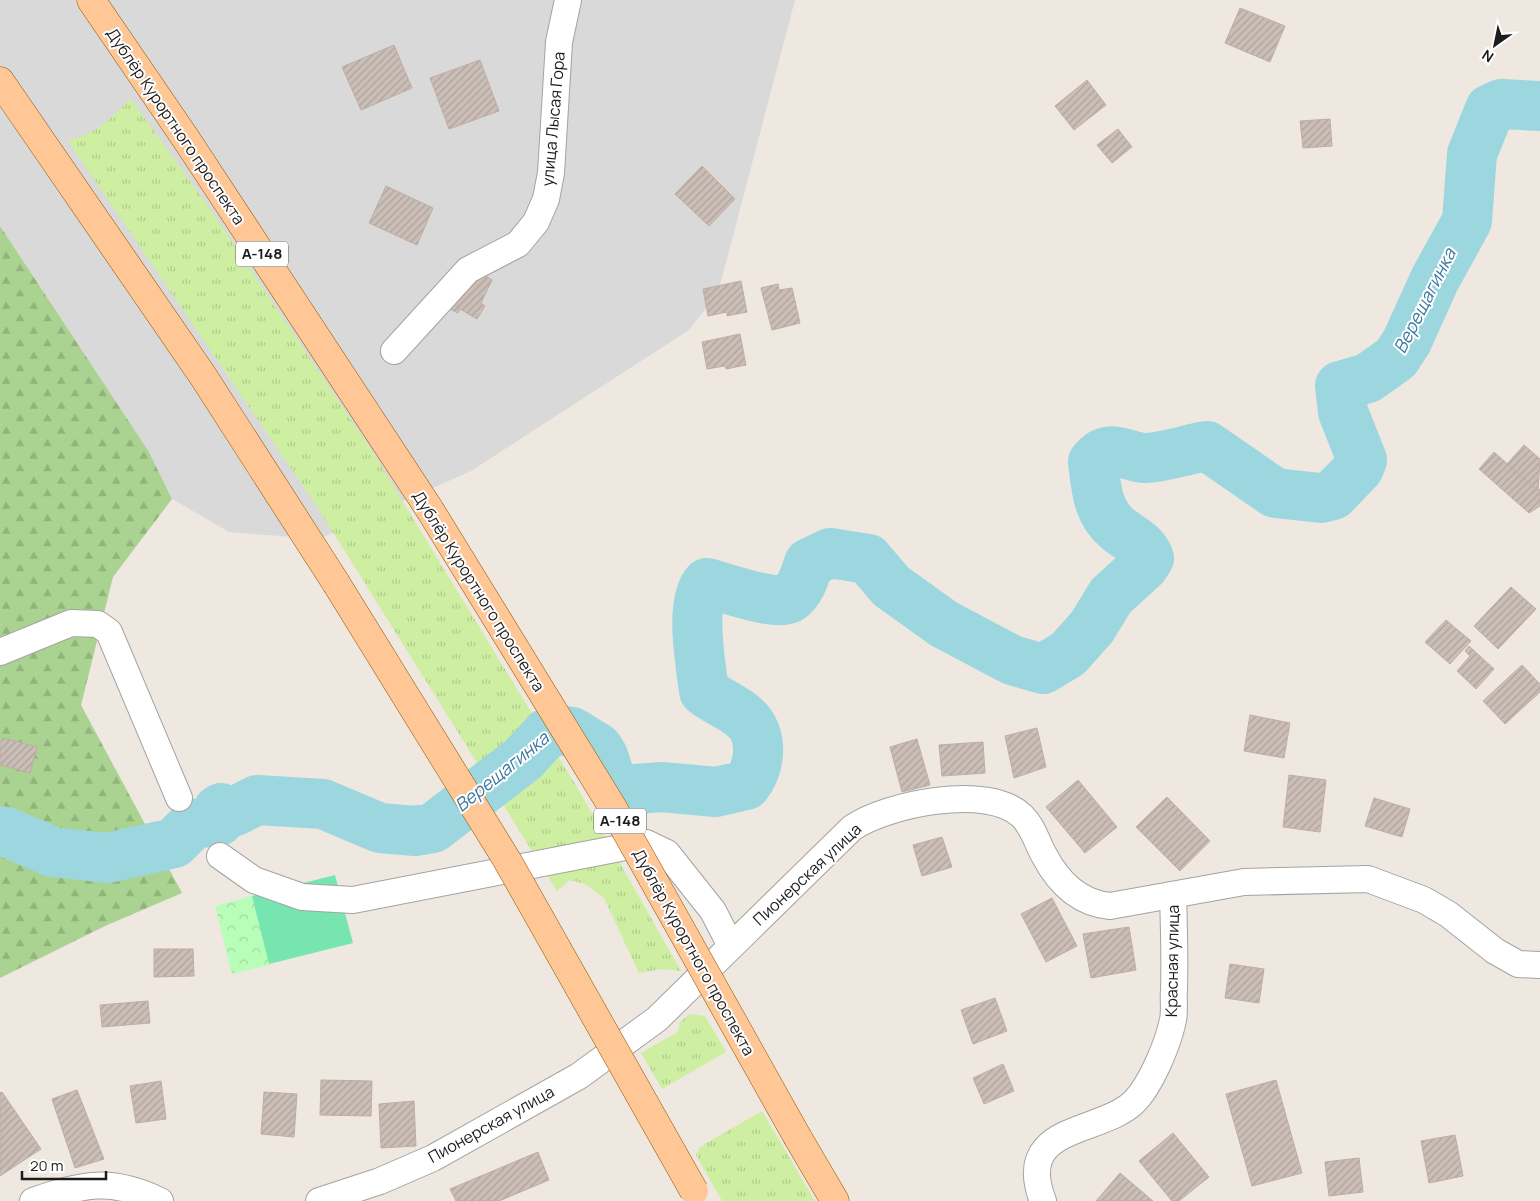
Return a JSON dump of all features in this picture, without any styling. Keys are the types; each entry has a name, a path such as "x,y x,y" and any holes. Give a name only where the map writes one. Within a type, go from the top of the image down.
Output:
{"main road":[{"name":"Дублёр Курортного проспекта","path":"91,0 192,148 430,510 613,808 835,1201"},
{"path":"0,81 203,376 336,583 507,860 697,1196"}],"street":[{"name":"улица Лысая Гора","path":"394,351 468,270 518,244 536,222 546,199 551,173 559,42 568,0"},
{"path":"0,652 71,623 98,624 109,632 179,798"},
{"name":"Пионерская улица","path":"321,1201 380,1181 433,1158 579,1076 657,1019 852,828 867,818 892,808 934,801 993,800 1013,810 1034,829 1044,855 1060,881 1073,893 1088,901 1110,906 1173,894 1268,880 1368,879 1424,900 1448,914 1494,951 1518,964 1540,965"},
{"path":"220,856 254,880 302,897 353,900 646,843 666,853 713,911 731,946"},
{"name":"Красная улица","path":"1043,1201 1037,1187 1037,1173 1040,1158 1049,1145 1059,1136 1119,1113 1134,1102 1152,1077 1173,1020 1175,953 1173,894"},
{"path":"33,1201 71,1188 99,1186 127,1187 160,1201"}],"shaded area":[{"path":"0,0 795,0 718,293 689,330 471,471 319,539 229,532 172,499 149,452 0,226"}],"green space":[{"path":"130,98 210,209 372,451 578,789 681,971 662,969 639,973 604,898 585,884 570,880 557,891 316,505 68,141 103,125"},
{"path":"0,226 149,452 172,499 113,577 81,705 182,893 105,926 0,978"},
{"path":"335,875 353,943 269,964 252,896"},
{"path":"252,896 270,965 232,974 215,906"},
{"path":"690,1014 705,1016 726,1052 662,1089 641,1053 678,1032 680,1022"},
{"path":"762,1111 815,1201 722,1201 696,1155 700,1147"}],"building":[{"path":"1240,8 1285,26 1270,62 1225,43"},
{"path":"394,45 412,88 361,110 342,67"},
{"path":"480,60 499,111 449,129 430,78"},
{"path":"1087,80 1106,105 1074,130 1055,106"},
{"path":"1330,119 1332,146 1303,148 1300,121"},
{"path":"1118,129 1132,147 1112,163 1097,145"},
{"path":"702,166 735,199 709,226 675,194"},
{"path":"386,186 433,208 417,245 369,223"},
{"path":"478,271 492,280 481,303 485,306 477,319 460,309 458,313 450,309 460,293 464,296"},
{"path":"741,281 747,312 727,316 727,312 708,316 703,289"},
{"path":"778,284 779,290 792,288 800,323 772,330 761,288"},
{"path":"740,334 746,365 726,369 725,366 707,369 702,342"},
{"path":"1524,445 1540,459 1538,491 1507,464"},
{"path":"1494,452 1538,491 1540,489 1540,506 1529,513 1479,469"},
{"path":"1511,587 1536,609 1498,649 1474,626"},
{"path":"1446,620 1471,641 1450,664 1425,642"},
{"path":"1469,646 1494,669 1476,689 1457,671 1470,656 1465,651"},
{"path":"1522,665 1540,684 1540,692 1505,724 1483,701"},
{"path":"1250,715 1290,723 1284,758 1244,751"},
{"path":"1037,728 1046,767 1014,778 1005,736"},
{"path":"3,738 37,747 30,773 0,765 0,745"},
{"path":"917,739 930,785 902,792 890,747"},
{"path":"983,742 985,773 942,776 939,745"},
{"path":"1289,775 1326,780 1320,832 1283,827"},
{"path":"1078,780 1117,827 1085,853 1046,807"},
{"path":"1167,797 1210,841 1180,871 1136,827"},
{"path":"1374,798 1410,809 1402,837 1365,826"},
{"path":"942,837 952,867 922,876 913,845"},
{"path":"1052,898 1077,946 1046,962 1021,914"},
{"path":"1129,927 1136,970 1091,978 1083,934"},
{"path":"154,949 193,949 194,976 154,977"},
{"path":"1230,964 1264,969 1259,1003 1225,998"},
{"path":"995,998 1007,1031 973,1044 961,1010"},
{"path":"148,1001 150,1023 102,1027 100,1005"},
{"path":"1003,1064 1014,1091 984,1104 973,1078"},
{"path":"321,1080 372,1081 371,1116 320,1115"},
{"path":"1276,1080 1302,1173 1252,1186 1226,1094"},
{"path":"161,1081 166,1119 136,1123 130,1086"},
{"path":"77,1090 104,1159 75,1168 52,1099"},
{"path":"2,1092 41,1149 0,1176 0,1093"},
{"path":"264,1092 297,1094 294,1137 261,1134"},
{"path":"414,1101 416,1146 381,1148 379,1104"},
{"path":"1173,1133 1209,1177 1179,1201 1172,1201 1139,1161"},
{"path":"1455,1135 1463,1176 1429,1183 1421,1141"},
{"path":"538,1152 549,1180 499,1201 456,1201 450,1189"},
{"path":"1359,1158 1363,1192 1329,1196 1325,1162"},
{"path":"1120,1173 1153,1201 1096,1201"}],"waterway":[{"name":"Верещагинка","path":"0,831 53,852 107,858 174,843 193,824 219,821 221,816 218,810 221,808 228,812 233,812 257,800 323,804 380,828 415,831 433,828 523,759 547,733 559,730 572,732 598,748 603,756 611,780 622,790 662,787 716,792 746,785 755,769 757,760 758,750 755,732 744,717 704,691 697,619 702,592 707,583 763,598 784,600 790,598 797,591 809,563 830,553 868,559 891,586 944,624 1012,660 1043,669 1068,654 1092,627 1111,596 1144,566 1149,558 1140,545 1111,522 1102,507 1097,490 1093,462 1105,452 1111,451 1151,458 1207,446 1275,493 1321,498 1333,495 1359,468 1362,460 1343,412 1340,386 1368,378 1396,358 1407,341 1435,279 1467,221 1472,154 1490,109 1501,104 1540,106"}]}
